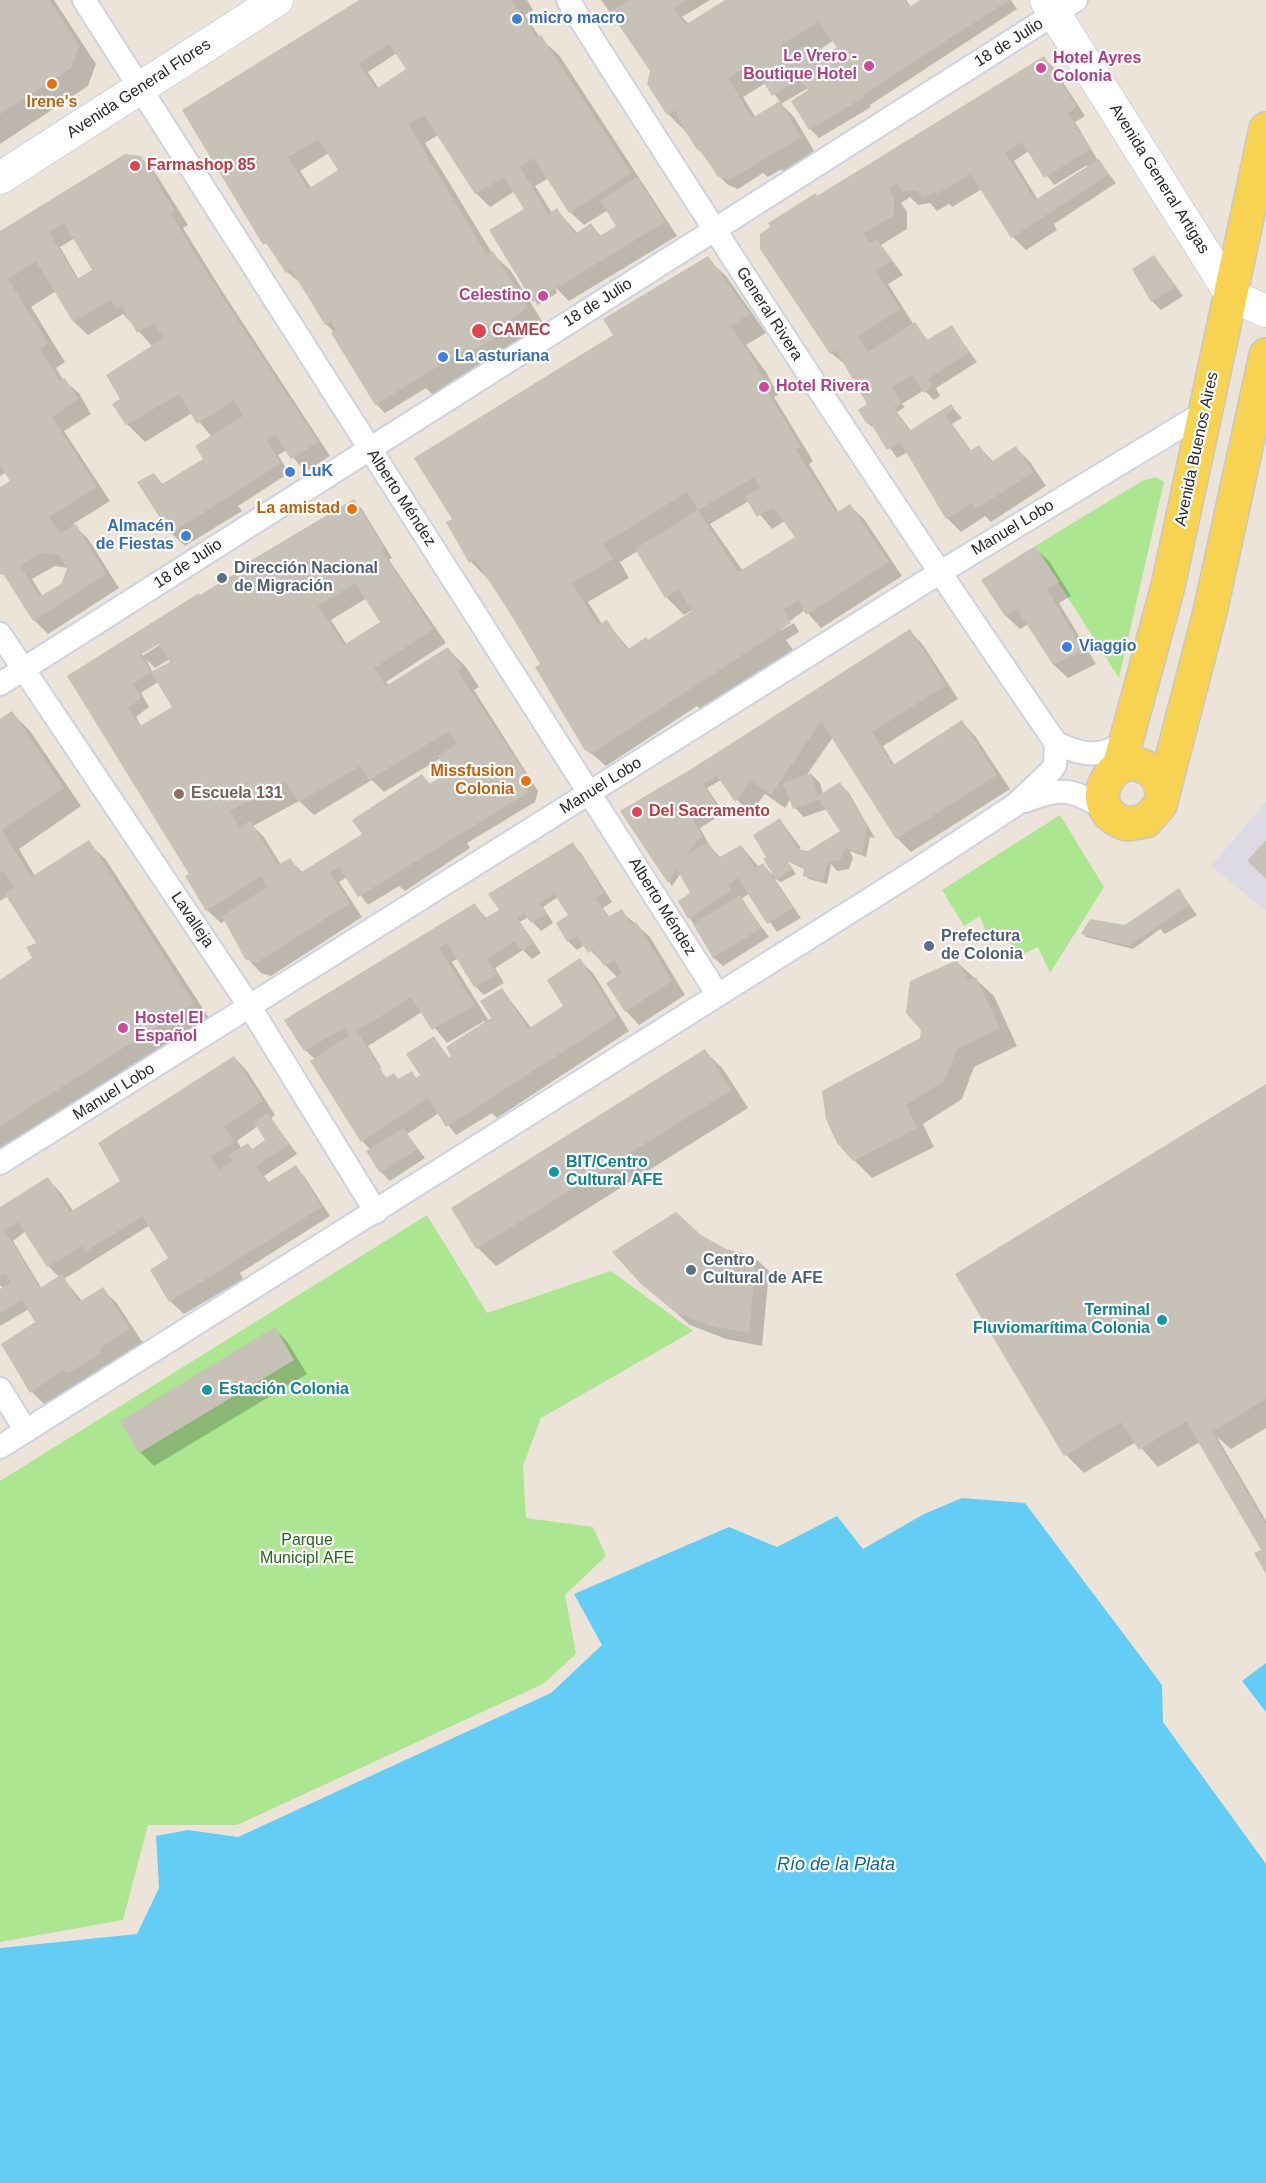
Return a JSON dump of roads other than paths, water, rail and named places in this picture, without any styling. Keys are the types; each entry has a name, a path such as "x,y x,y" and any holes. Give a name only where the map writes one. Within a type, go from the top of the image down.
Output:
{"main road":[{"name":"Avenida Buenos Aires","path":"1107,810 1102,798 1103,786 1124,752 1168,586 1266,129"},
{"path":"1107,810 1121,822 1140,823 1157,811 1213,598 1266,355"},
{"path":"1168,586 1213,598"},
{"path":"1124,752 1135,764 1149,770 1159,781 1162,796"}],"street":[{"name":"Alberto Méndez","path":"84,0 718,995"},
{"name":"Avenida General Flores","path":"0,178 277,0"},
{"name":"General Rivera","path":"568,0 714,230 939,573 1056,743"},
{"name":"18 de Julio","path":"0,684 714,230 1059,4"},
{"name":"Avenida General Artigas","path":"1059,4 1232,296"},
{"path":"1232,296 1266,311"},
{"name":"Manuel Lobo","path":"0,1163 939,573 1205,412"},
{"name":"Lavalleja","path":"0,634 250,1007 376,1212"},
{"path":"0,1447 376,1212 1015,805 1055,765 1056,743 1076,753 1100,755 1124,752"},
{"path":"1015,805 1056,790 1073,793 1107,810"},
{"path":"0,1389 26,1431"}],"water":[{"name":"Río de la Plata","path":"962,1498 1025,1503 1162,1685 1163,1722 1266,1864 1266,2183 0,2183 0,1948 137,1934 159,1888 156,1836 188,1830 238,1837 551,1693 602,1645 574,1594 729,1527 777,1547 837,1516 863,1549 924,1514"},
{"path":"1266,1663 1266,1712 1242,1681"}],"place":[{"name":"micro macro","path":"517,19"},
{"name":"Le Vrero - Boutique Hotel","path":"869,66"},
{"name":"Hotel Ayres Colonia","path":"1041,68"},
{"name":"Irene's","path":"52,84"},
{"name":"Farmashop 85","path":"135,166"},
{"name":"Celestino","path":"543,296"},
{"name":"CAMEC","path":"479,331"},
{"name":"La asturiana","path":"443,357"},
{"name":"Hotel Rivera","path":"764,387"},
{"name":"LuK","path":"290,472"},
{"name":"La amistad","path":"352,509"},
{"name":"Almacén de Fiestas","path":"186,536"},
{"name":"Dirección Nacional de Migración","path":"222,578"},
{"name":"Viaggio","path":"1067,647"},
{"name":"Missfusion Colonia","path":"526,781"},
{"name":"Escuela 131","path":"179,794"},
{"name":"Del Sacramento","path":"637,812"},
{"name":"Prefectura de Colonia","path":"929,946"},
{"name":"Hostel El Español","path":"123,1028"},
{"name":"BIT/Centro Cultural AFE","path":"554,1172"},
{"name":"Centro Cultural de AFE","path":"691,1270"},
{"name":"Terminal Fluviomarítima Colonia","path":"1162,1320"},
{"name":"Estación Colonia","path":"207,1390"}],"park label":[{"name":"Parque Municipl AFE","path":"307,1550"}]}
